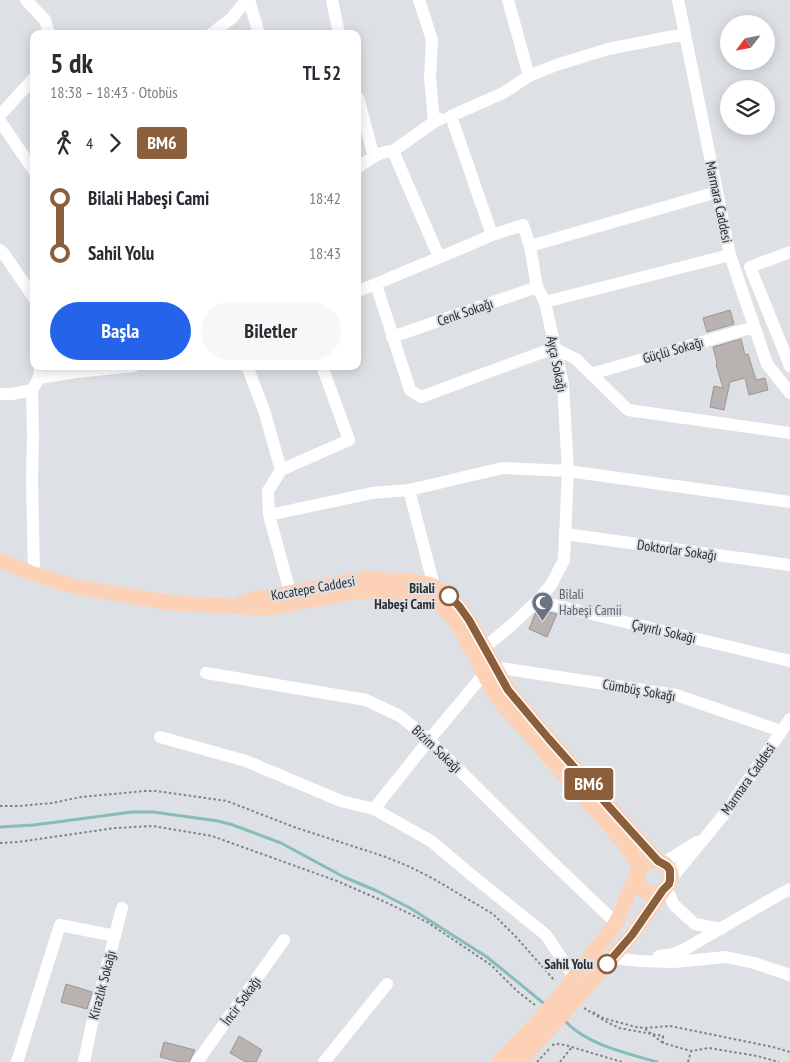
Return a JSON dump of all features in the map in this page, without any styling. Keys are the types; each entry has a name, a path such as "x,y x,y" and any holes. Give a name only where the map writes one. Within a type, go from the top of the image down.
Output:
{"main road":[{"name":"Kocatepe Caddesi","path":"0,561 73,586 173,603 259,608 271,608 291,598 349,580 365,579 423,583 441,590 459,606 469,620 479,652"},
{"path":"434,586 438,604"},
{"name":"Kocatepe Caddesi","path":"291,598 384,591 410,594 438,604 452,617 479,652 489,670 498,699 625,844 639,870"},
{"name":"Kocatepe Caddesi","path":"489,670 661,862"},
{"path":"648,861 661,862 670,870 667,886 658,893 647,892 639,884 639,870 648,861"},
{"name":"Marmara Caddesi","path":"574,992 616,923 639,870"},
{"name":"Marmara Caddesi","path":"499,1062 551,1009 574,992 612,958 632,935 667,886"},
{"name":"Marmara Caddesi","path":"519,1062 551,1009"}],"street":[{"path":"26,0 45,20 48,30"},
{"path":"216,30 232,18 247,0"},
{"path":"247,0 258,30"},
{"path":"332,0 339,30"},
{"path":"419,0 432,40 430,77 434,122"},
{"path":"508,0 529,76"},
{"name":"Marmara Caddesi","path":"678,0 730,255 767,364 790,393"},
{"path":"361,165 374,157 393,151 434,122 503,93 529,76 556,65 608,49 685,34"},
{"path":"0,115 30,82"},
{"path":"361,109 374,157"},
{"path":"361,290 492,235 450,116"},
{"path":"0,121 30,166"},
{"path":"393,151 439,257"},
{"path":"530,246 717,192"},
{"name":"Ayça Sokağı","path":"479,652 537,601 551,585 564,560 568,471 563,384 545,302 537,286 530,246 523,225 492,235"},
{"path":"0,250 30,292"},
{"path":"545,302 730,255"},
{"path":"788,257 750,267 790,366"},
{"path":"376,284 410,390 421,397 554,348 576,359 628,410 790,433"},
{"name":"Cenk Sokağı","path":"392,337 537,286"},
{"name":"Güçlü Sokağı","path":"591,374 754,327"},
{"path":"34,574 32,390 40,372 97,370"},
{"path":"249,370 264,410 280,470"},
{"path":"291,598 269,515 268,491 280,470 349,440 323,370"},
{"path":"0,394 32,390"},
{"path":"269,515 372,493 410,490 503,468 568,471 790,502"},
{"path":"410,490 434,586"},
{"name":"Doktorlar Sokağı","path":"565,534 790,565"},
{"name":"Çayırlı Sokağı","path":"537,601 790,661"},
{"path":"374,809 429,740 489,670"},
{"name":"Cümbüş Sokağı","path":"489,670 676,695 781,731"},
{"name":"Bizim Sokağı","path":"206,673 366,700 400,716 429,740 616,923"},
{"name":"Marmara Caddesi","path":"667,886 726,812 790,719"},
{"path":"160,736 246,761 341,801 374,809 431,841 546,935 574,992"},
{"name":"Marmara Caddesi","path":"661,862 704,838"},
{"path":"667,886 674,905 695,924 721,928"},
{"path":"640,961 649,957 674,954 687,948 790,890"},
{"name":"Kirazlık Sokağı","path":"84,1062 122,908"},
{"path":"18,1062 60,925 115,936"},
{"name":"İncir Sokağı","path":"197,1062 284,940"},
{"path":"612,958 674,962 726,957 754,963 790,975"},
{"path":"324,1062 387,984"}],"path":[{"path":"0,806 52,803 81,797 145,791 227,801 309,832 383,856 432,878 493,914 574,992 589,1010 604,1018 644,1028 670,1026 790,1052"},
{"path":"0,844 115,828 153,826 212,836 337,881 427,922 491,965 517,991 551,1009"},
{"path":"574,992 587,1010 605,1021 619,1028 663,1036 663,1043"},
{"path":"644,1028 663,1043 691,1050 709,1048 757,1056 779,1062"},
{"path":"539,1062 552,1045 565,1045 622,1062"},
{"path":"561,1062 572,1047"},
{"path":"688,1062 691,1050"},
{"path":"608,1062 610,1058"}],"building":[{"path":"730,310 734,324 707,332 703,318"},
{"path":"741,339 745,355 748,354 756,380 765,378 768,390 749,395 745,378 730,382 724,410 710,407 714,386 723,388 713,347"},
{"name":"Bilali Habeşi Camii","path":"539,610 557,614 547,637 529,629 535,614"},
{"path":"66,984 92,992 87,1009 61,1002"},
{"path":"239,1036 262,1050 256,1062 246,1062 230,1053"},
{"path":"164,1042 195,1050 189,1062 179,1062 160,1057"}],"waterway":[{"path":"0,827 34,825 132,812 153,812 218,821 233,825 281,843 344,877 410,908 487,957 547,1006"},
{"path":"563,1019 575,1030 594,1041 657,1062"}],"bus line":[{"name":"BM6","path":"449,596 469,620 508,690 620,819 658,861 670,870 669,884 632,935 607,964"}],"place":[{"name":"Bilali Habeşi Cami","path":"449,596"},
{"name":"Bilali Habeşi Camii","path":"543,621"},
{"name":"Sahil Yolu","path":"607,964"}]}
